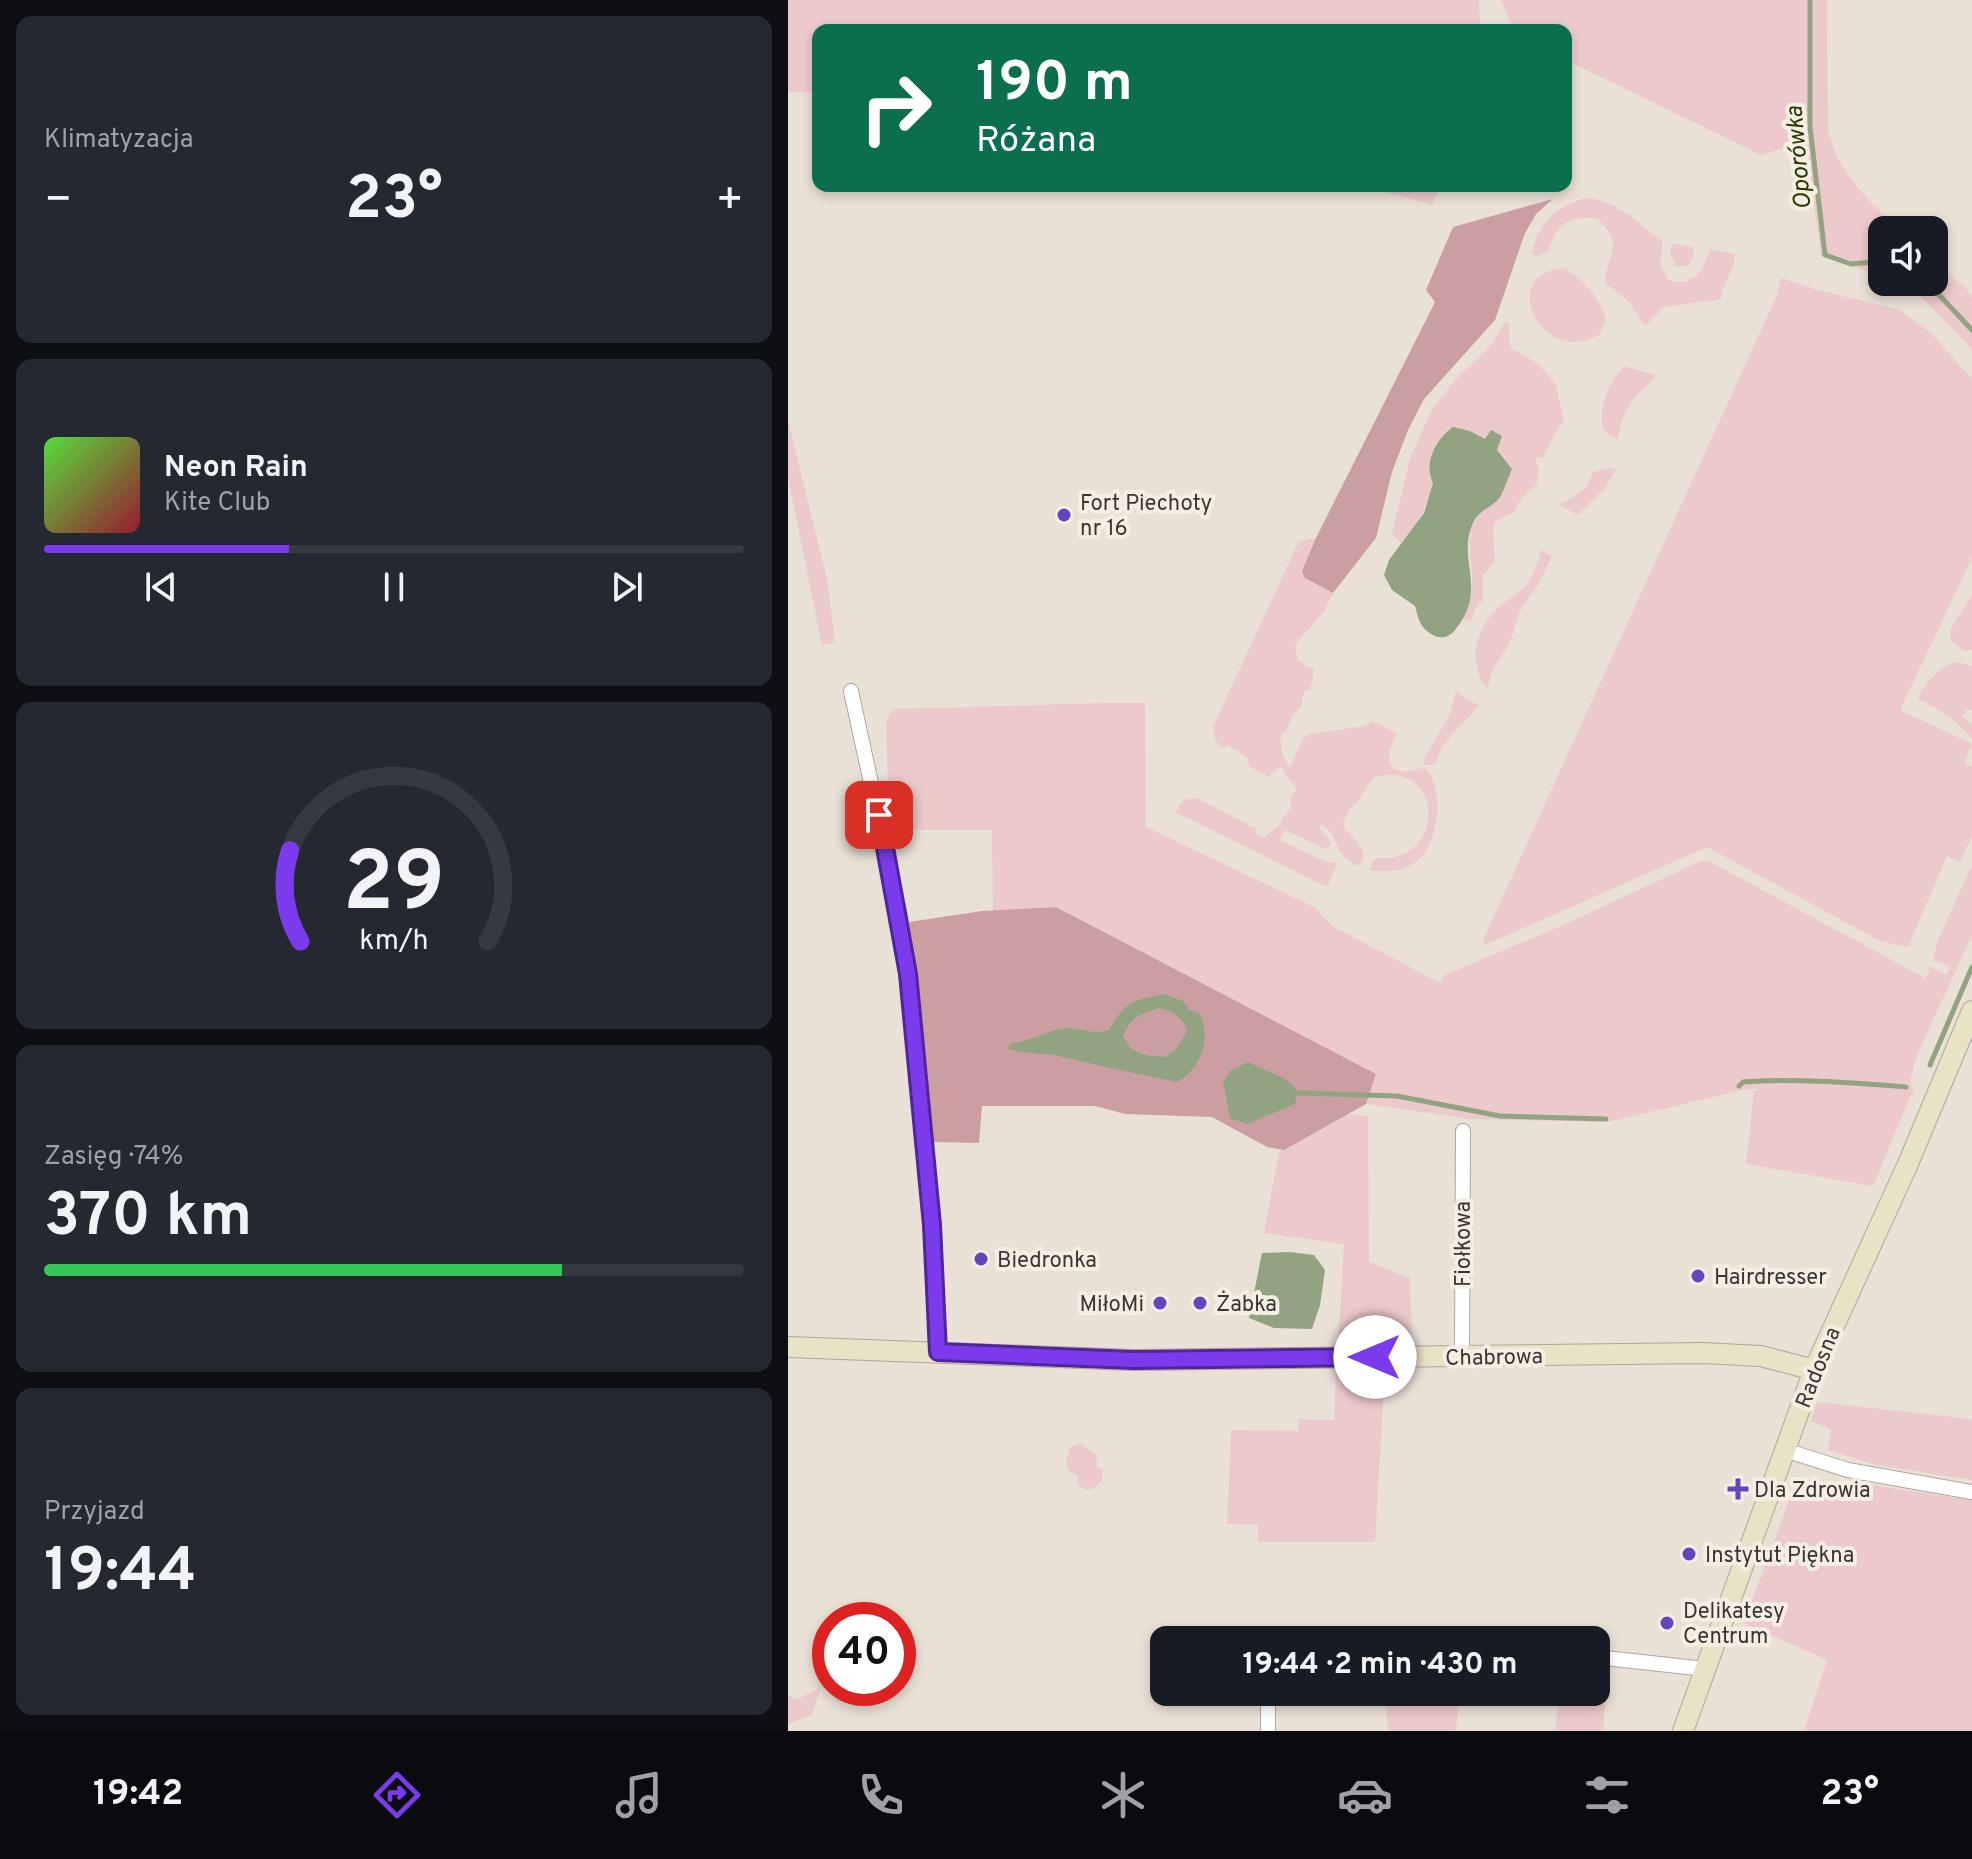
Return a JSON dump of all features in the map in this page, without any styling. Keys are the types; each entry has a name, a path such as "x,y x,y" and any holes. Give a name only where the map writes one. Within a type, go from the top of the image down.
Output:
{"street":[{"path":"851,691 894,890 908,974 932,1225 938,1352"},
{"name":"Radosna","path":"1683,1731 1814,1370 1907,1166 1972,1011"},
{"name":"Fiołkowa","path":"1462,1356 1463,1131"},
{"name":"Chabrowa","path":"788,1347 1133,1360 1702,1353 1761,1356 1814,1370"},
{"path":"1785,1450 1848,1470 1972,1492"},
{"path":"1610,1659 1705,1669"},
{"path":"1268,1706 1268,1731"}],"shaded area":[{"path":"788,0 1479,0 1480,24 812,24 812,93 788,92"},
{"path":"1501,0 1827,0 1828,128 1832,144 1846,172 1885,216 1868,216 1868,271 1821,256 1808,157 1783,148 1761,155 1572,63 1572,24 1511,24"},
{"path":"1385,192 1438,192 1433,205"},
{"path":"1588,198 1619,208 1663,242 1660,266 1669,280 1692,279 1701,270 1710,249 1735,254 1721,299 1664,307 1645,326 1629,302 1605,283 1613,244 1607,229 1598,219 1572,220 1560,228 1548,252 1538,256 1532,254 1544,224 1558,210"},
{"path":"1553,199 1536,214 1525,233 1495,320 1424,399 1392,472 1376,538 1333,593 1305,578 1302,571 1316,538 1435,302 1426,290 1453,227"},
{"path":"1672,244 1692,247 1694,254 1689,265 1677,267 1670,254"},
{"path":"1564,268 1584,284 1601,306 1606,321 1599,335 1578,342 1560,339 1537,320 1531,307 1530,294 1534,282 1545,273"},
{"path":"1948,273 1966,288 1972,298 1972,349 1921,296 1948,296"},
{"path":"1781,278 1899,310 1930,332 1972,379 1972,558 1900,710 1972,744 1964,763 1972,767 1972,836 1960,862 1947,856 1908,947 1880,941 1707,847 1485,945 1483,940 1777,295"},
{"path":"1506,321 1512,349 1537,363 1556,384 1564,422 1543,457 1535,458 1539,471 1536,486 1523,497 1515,511 1495,522 1495,561 1483,575 1483,600 1476,607 1471,622 1463,619 1472,592 1471,529 1483,509 1495,501 1485,439 1470,431 1432,454 1430,476 1433,483 1421,515 1401,543 1392,534 1410,459 1431,411 1455,380 1490,346"},
{"path":"1624,366 1652,374 1655,378 1630,404 1618,439 1602,427 1602,410 1610,386"},
{"path":"788,421 827,579 835,642 822,645 788,478"},
{"path":"1453,427 1485,439 1491,430 1502,436 1497,450 1512,469 1500,497 1473,523 1468,549 1470,601 1455,630 1449,636 1442,637 1425,629 1415,606 1392,590 1384,575 1389,560 1424,513 1433,483 1430,460 1441,438"},
{"path":"1616,469 1605,488 1578,515 1560,505 1586,488 1593,472"},
{"path":"1316,538 1302,571 1305,578 1333,593 1324,611 1295,645 1298,661 1314,670 1311,687 1304,692 1301,706 1293,715 1286,732 1280,736 1283,757 1290,767 1303,739 1309,734 1365,726 1373,721 1397,733 1389,756 1392,766 1403,771 1424,768 1431,776 1437,800 1435,828 1425,852 1413,864 1395,871 1370,870 1377,858 1395,857 1412,849 1423,836 1428,821 1428,805 1421,791 1410,780 1394,775 1373,778 1350,808 1343,822 1344,828 1362,849 1364,858 1358,866 1344,856 1322,824 1319,828 1331,845 1326,849 1285,830 1280,840 1324,861 1337,863 1327,887 1175,812 1184,800 1197,798 1256,829 1255,833 1264,838 1281,823 1291,808 1291,797 1297,789 1283,768 1277,768 1269,777 1249,766 1247,757 1227,745 1222,748 1215,740 1213,727 1299,541"},
{"path":"1541,550 1552,556 1520,611 1509,645 1493,668 1487,689 1477,669 1479,637 1489,618 1529,581"},
{"path":"1972,595 1972,650 1964,651 1951,641 1950,630"},
{"path":"1955,662 1972,666 1972,710 1966,709 1962,716 1972,725 1972,738 1950,717 1918,698 1933,676"},
{"path":"1456,691 1479,705 1448,739 1435,765 1424,765 1424,759 1449,716"},
{"path":"1145,703 1146,827 1314,907 1332,926 1440,983 1445,975 1561,926 1701,861 1709,861 1925,978 1929,972 1928,966 1947,975 1950,966 1933,960 1938,940 1972,865 1972,935 1917,1055 1910,1080 1914,1096 1911,1095 1873,1186 1746,1164 1754,1091 1760,1089 1747,1089 1608,1122 1470,1119 1366,1104 1376,1075 1056,907 993,911 992,830 889,830 886,720 894,709"},
{"path":"1056,907 1376,1074 1366,1104 1284,1150 1267,1147 1212,1117 1125,1114 1095,1106 982,1106 979,1143 931,1142 909,922 982,911"},
{"path":"1164,994 1183,1001 1189,1010 1200,1014 1203,1024 1202,1053 1192,1069 1177,1082 1008,1048 1011,1043 1062,1029 1109,1030 1120,1013 1131,1004","holes":["1164,1009 1177,1016 1187,1032 1176,1049 1165,1057 1135,1051 1123,1036 1129,1024 1146,1012"]},
{"path":"1248,1062 1293,1085 1297,1093 1295,1104 1247,1124 1230,1118 1223,1082 1230,1071"},
{"path":"1349,1114 1368,1116 1369,1262 1410,1278 1412,1344 1338,1344 1344,1244 1264,1233 1279,1152"},
{"path":"1262,1253 1314,1255 1325,1270 1320,1305 1312,1329 1274,1328 1249,1318"},
{"path":"1336,1370 1385,1370 1375,1542 1258,1542 1258,1525 1227,1524 1231,1430 1298,1431 1299,1419 1334,1420"},
{"path":"1817,1402 1972,1419 1972,1480 1876,1465 1828,1450 1831,1429 1811,1421"},
{"path":"1080,1443 1096,1455 1097,1467 1103,1470 1102,1481 1092,1489 1085,1490 1078,1484 1078,1476 1069,1471 1066,1463 1070,1448"},
{"path":"1798,1476 1829,1486 1844,1481 1972,1500 1972,1731 1804,1731 1827,1660 1744,1623"},
{"path":"812,1692 812,1706 815,1706 812,1715 788,1724 788,1693 798,1699"},
{"path":"1383,1706 1459,1706 1456,1729 1388,1731 1386,1707"},
{"path":"1558,1706 1605,1706 1603,1731 1555,1731"}],"waterway":[{"name":"Oporówka","path":"1810,0 1810,127 1825,255 1851,264 1868,263"},
{"name":"Oporówka","path":"1940,296 1972,330"},
{"path":"1930,1065 1972,967"},
{"path":"1739,1086 1743,1082 1783,1081 1906,1087"},
{"path":"1297,1093 1397,1096 1500,1116 1606,1119"}],"place":[{"name":"Fort Piechoty nr 16","path":"1064,515"},
{"name":"Biedronka","path":"981,1259"},
{"name":"Hairdresser","path":"1698,1276"},
{"name":"MiłoMi","path":"1160,1303"},
{"name":"Żabka","path":"1200,1303"},
{"name":"Dla Zdrowia","path":"1738,1489"},
{"name":"Instytut Piękna","path":"1689,1554"},
{"name":"Delikatesy Centrum","path":"1667,1623"}],"route":[{"path":"879,815 900,916 908,974 932,1225 938,1352 1133,1360 1375,1357"}]}
